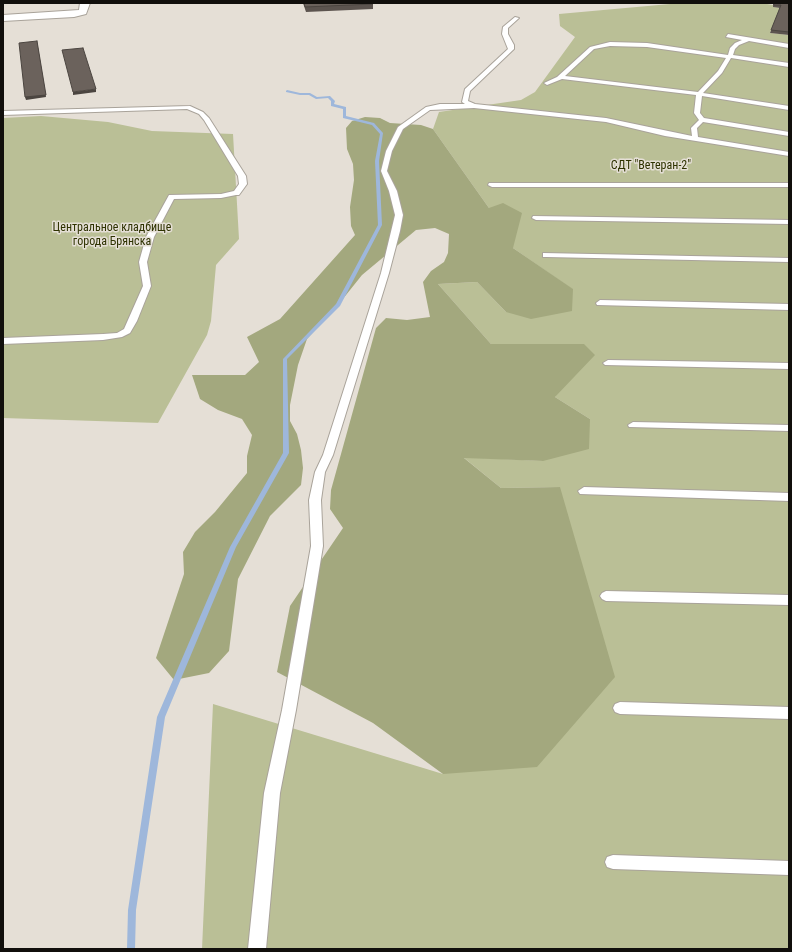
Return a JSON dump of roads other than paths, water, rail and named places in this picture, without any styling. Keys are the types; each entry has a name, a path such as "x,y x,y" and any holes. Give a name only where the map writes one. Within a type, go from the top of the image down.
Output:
{"street":[{"path":"3,18 74,14 83,12 85,3"}],"lane":[{"path":"474,106 465,102 467,90 511,49 511,45 504,34 506,27 516,18"},
{"path":"728,36 789,46"},
{"path":"747,40 737,44 732,49 730,56 720,72 699,94 697,114 702,120 789,134"},
{"path":"547,83 561,77 592,48 610,44 647,45 789,65"},
{"path":"561,77 699,94 789,108"},
{"path":"257,949 272,793 289,710 317,546 315,500 320,472 328,455 386,273 396,231 399,215 393,191 384,171 389,150 400,128 428,108 440,106 474,106 606,120 695,138 789,154"},
{"path":"3,114 188,107 201,113 207,119 242,176 243,184 236,193 221,196 172,197 150,237 142,262 147,286 133,321 127,331 119,335 103,337 3,341"},
{"path":"695,138 694,128 702,120"},
{"path":"492,185 789,185"},
{"path":"536,218 789,222"},
{"path":"546,255 789,260"},
{"path":"600,303 789,307"},
{"path":"608,363 789,366"},
{"path":"633,426 789,428"},
{"path":"584,491 789,497"},
{"path":"606,596 789,600"},
{"path":"620,708 789,713"},
{"path":"613,862 789,868"}],"waterway":[{"path":"131,949 132,910 161,717 233,547 286,453 285,359 338,305 380,225 377,161 382,134 373,124 344,117 345,108 332,105 333,101 329,97 316,98 310,94 300,94 287,91"}],"park label":[{"name":"СДТ \"Ветеран-2\"","path":"651,166"},
{"name":"Центральное кладбище города Брянска","path":"112,235"}]}
